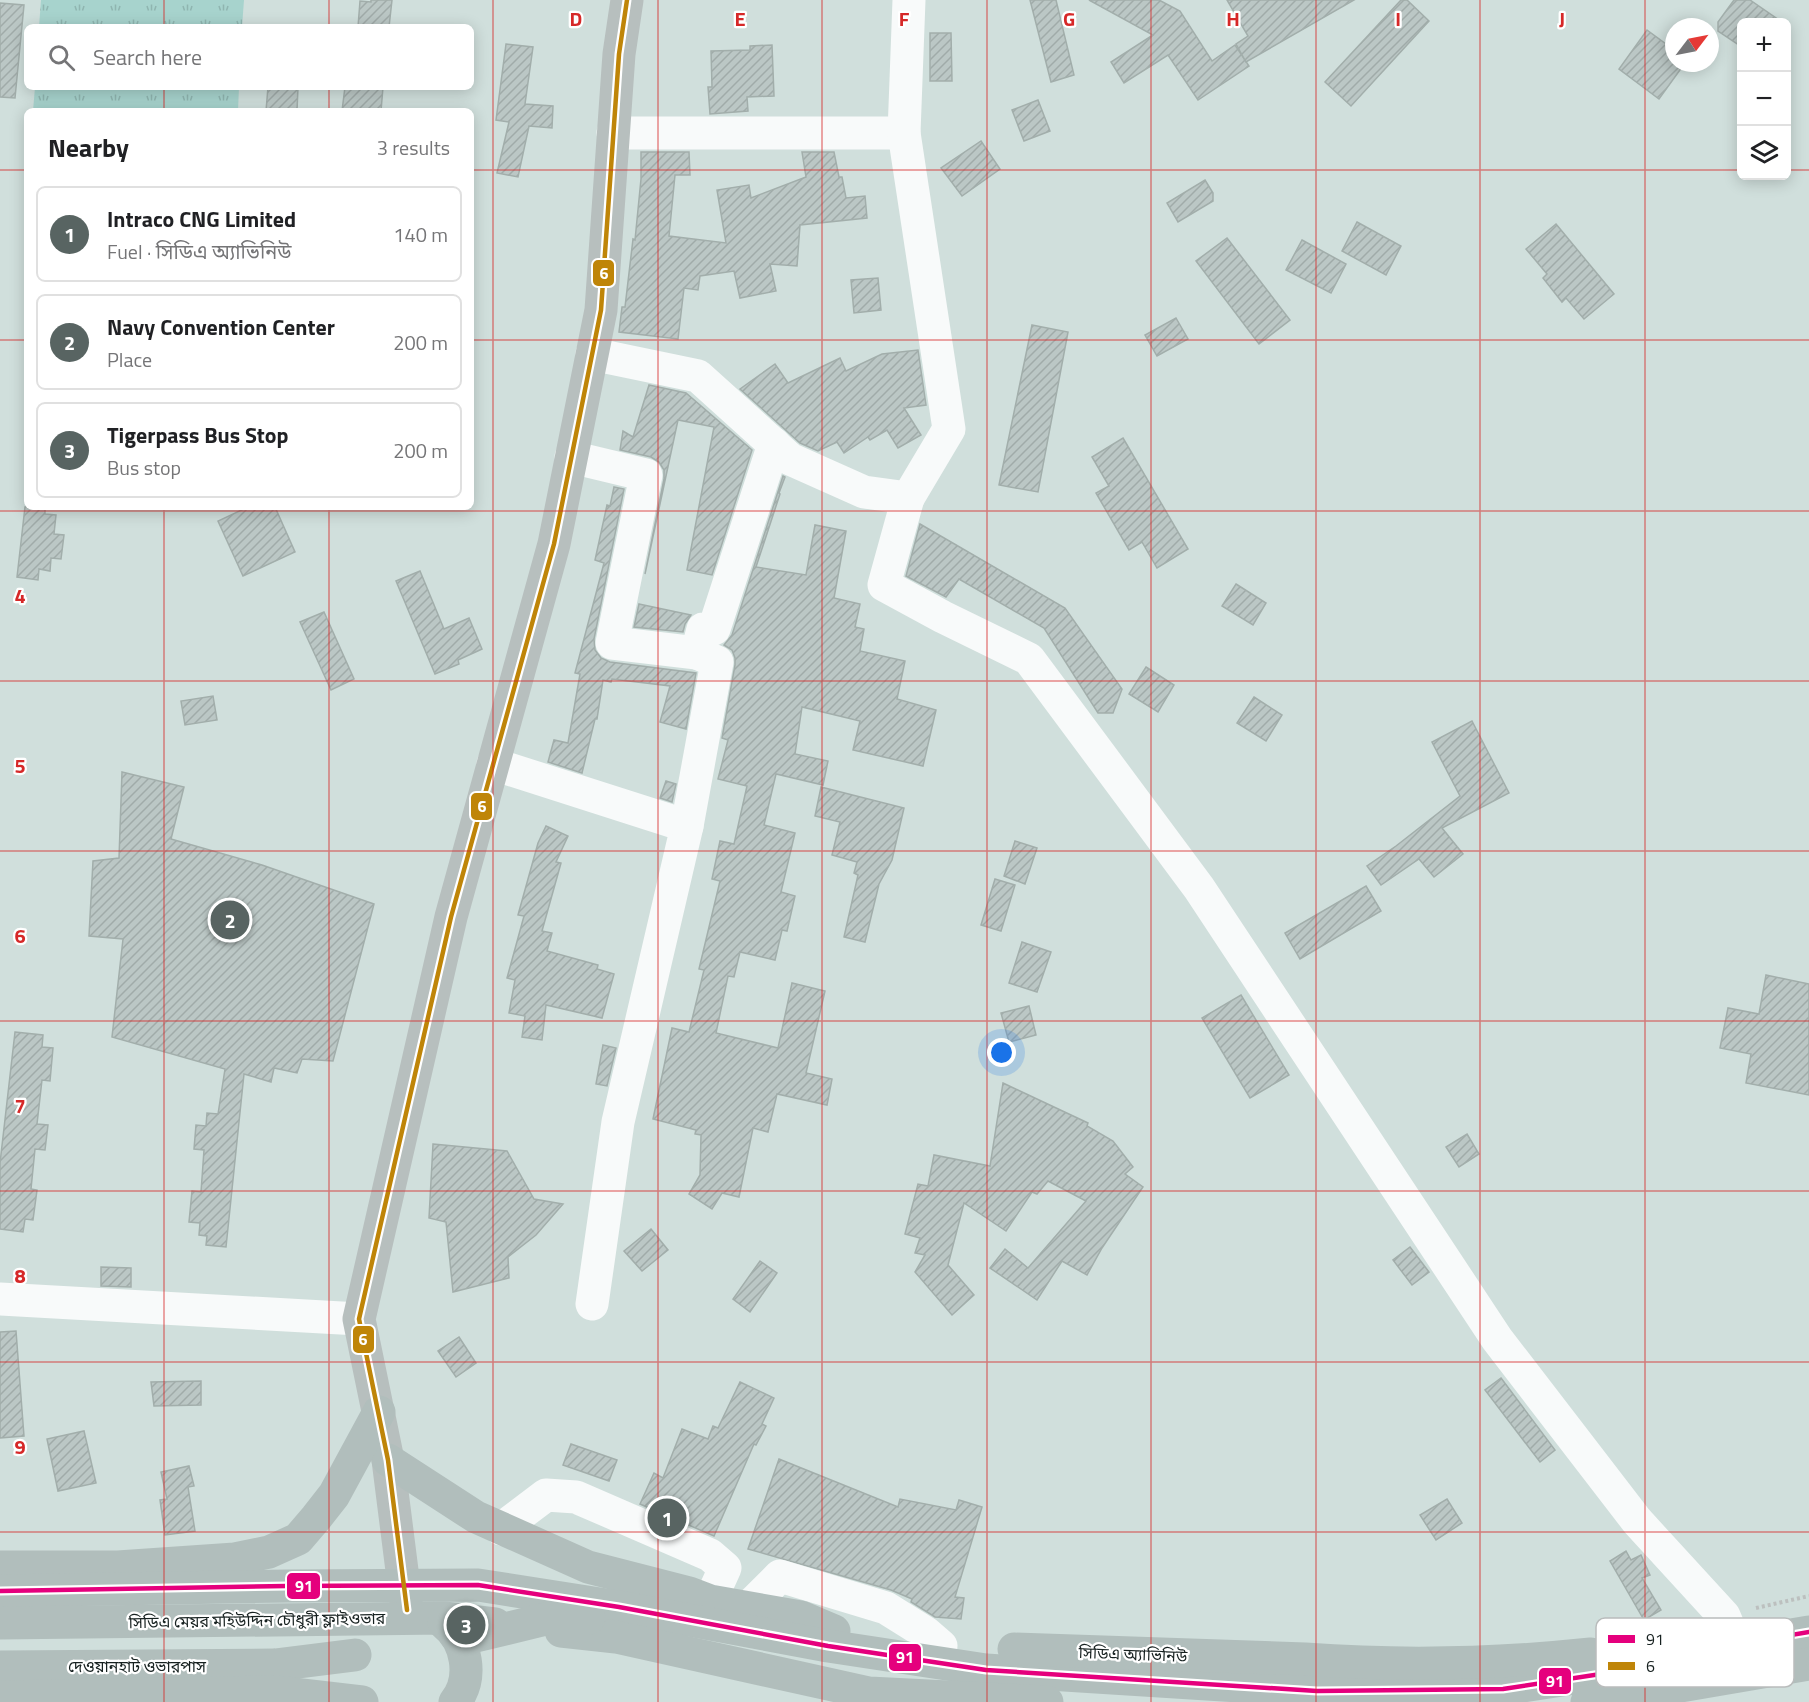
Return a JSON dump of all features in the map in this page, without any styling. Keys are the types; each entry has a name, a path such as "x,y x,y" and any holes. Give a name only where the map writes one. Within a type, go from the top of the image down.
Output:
{"highway":[{"path":"0,1567 118,1567 236,1559 269,1551 297,1539 316,1518 334,1495 379,1412"},
{"path":"388,1460 476,1517 588,1567 689,1593 749,1613"},
{"path":"0,1591 478,1585 619,1607 828,1646 986,1670 1317,1691 1503,1689 1596,1675"},
{"path":"362,1702 354,1687 351,1670 356,1647 367,1628 379,1618 393,1612 407,1610 423,1612 437,1618 449,1627 459,1640 465,1654 466,1669 464,1684 455,1702"},
{"name":"সিডিএ অ্যাভিনিউ","path":"459,1640 550,1618 749,1613 834,1631 912,1638 941,1646 1349,1662 1471,1664 1596,1654"},
{"name":"সিডিএ মেয়র মহিউদ্দিন চৌধুরী ফ্লাইওভার","path":"0,1623 444,1618 616,1637 869,1693 1047,1702"},
{"name":"সিডিএ অ্যাভিনিউ","path":"1794,1620 1809,1619"},
{"path":"94,1622 127,1639 356,1647"},
{"path":"1794,1635 1809,1632"},
{"path":"277,1686 356,1647"},
{"path":"1794,1667 1809,1664"},
{"name":"দেওয়ানহাট ওভারপাস","path":"0,1667 277,1686"},
{"path":"1794,1681 1809,1679"},
{"path":"277,1686 362,1702"},
{"name":"দেওয়ানহাট ওভারপাস","path":"0,1697 277,1686"},
{"path":"1587,1702 1675,1687"},
{"path":"1654,1702 1755,1687"}],"main road":[{"path":"407,1610 388,1460 359,1319 451,917 554,544 601,310 619,54 627,0"}],"street":[{"path":"909,0 904,133 949,429 908,498 884,585 1029,659 1199,888 1497,1340 1637,1521 1722,1618"},
{"path":"613,133 904,133"},
{"path":"592,354 698,376 790,459 864,492 908,498"},
{"path":"697,653 703,629 714,629 774,444"},
{"path":"571,457 646,475 612,643 697,653 717,662 687,826 618,1122 592,1304"},
{"path":"493,764 687,826"},
{"path":"0,1299 359,1319"},
{"path":"501,1529 546,1495 576,1497 710,1555 725,1568 710,1601"},
{"path":"749,1613 780,1576 886,1608 926,1633 941,1646"}],"path":[{"path":"1748,1618 1809,1596"}],"green space":[{"path":"41,0 244,0 242,24 39,24"},
{"path":"35,90 239,90 238,108 33,108"}],"building":[{"path":"371,0 392,0 389,24 358,24 360,1 371,2"},
{"path":"1030,0 1056,0 1074,75 1051,82"},
{"path":"1089,0 1159,0 1180,11 1212,61 1235,45 1249,66 1198,100 1168,55 1124,83 1111,62 1153,35"},
{"path":"1227,0 1354,0 1246,62 1236,44 1248,36"},
{"path":"1401,0 1407,0 1429,21 1351,106 1325,82"},
{"path":"1734,0 1750,0 1776,18 1737,18 1737,44 1719,32 1719,21"},
{"path":"0,3 24,5 15,98 0,97"},
{"path":"1647,30 1665,43 1665,72 1678,72 1659,99 1619,69"},
{"path":"930,33 951,33 952,81 930,81"},
{"path":"506,44 533,47 525,104 553,106 552,128 529,126 518,177 497,173 509,122 496,120"},
{"path":"772,45 774,96 747,97 748,111 710,114 708,87 712,87 711,51 750,50 750,46"},
{"path":"268,90 298,90 297,108 266,108"},
{"path":"345,90 383,90 381,108 342,108"},
{"path":"1038,100 1050,131 1024,141 1012,110"},
{"path":"981,141 1000,169 962,196 941,168"},
{"path":"641,152 689,152 690,175 675,175 669,236 726,243 717,190 749,185 751,198 806,177 802,152 834,152 846,198 865,196 867,218 800,225 797,266 770,264 776,291 740,298 734,271 700,276 698,290 684,288 678,339 619,332 622,307 625,307 633,239 635,240 641,179"},
{"path":"1205,180 1213,193 1213,201 1178,222 1167,203"},
{"path":"1357,222 1401,246 1386,275 1342,251"},
{"path":"1556,224 1614,294 1584,319 1566,298 1562,302 1543,278 1547,274 1526,249"},
{"path":"1227,238 1290,320 1259,344 1196,261"},
{"path":"1302,240 1346,264 1331,293 1286,270"},
{"path":"878,278 881,310 854,313 851,280"},
{"path":"1176,318 1188,339 1157,356 1145,335"},
{"path":"1032,325 1068,332 1038,492 999,485"},
{"path":"918,350 926,405 904,408 921,435 898,448 887,430 870,440 868,437 844,453 837,442 818,451 800,443 740,389 775,364 788,383 840,358 846,371 882,354"},
{"path":"649,385 686,393 752,450 712,575 687,570 714,427 678,420 645,574 664,470 659,462 651,457 620,450 623,431 633,437"},
{"path":"1123,438 1188,549 1157,568 1142,542 1129,550 1096,493 1109,486 1092,457"},
{"path":"783,476 785,477 780,494 756,567 806,575 815,525 846,531 834,598 860,604 855,627 864,629 860,651 905,661 897,699 936,710 923,766 853,750 860,721 802,707 795,754 828,761 823,785 776,774 764,825 795,833 781,892 795,896 787,931 782,930 775,960 740,952 734,977 728,976 716,1033 778,1048 792,983 825,991 806,1073 832,1079 827,1105 777,1094 768,1132 753,1128 739,1197 722,1193 712,1209 689,1194 700,1175 701,1135 695,1134 696,1130 653,1119 672,1028 689,1032 704,970 699,969 720,881 712,879 720,841 734,844 747,786 718,779 728,740 722,738 735,665 732,650 724,645 732,635"},
{"path":"614,487 624,489 594,639 595,650 601,658 610,662 696,673 686,729 660,722 670,686 603,680 597,719 595,719 582,773 548,762 554,740 568,743 580,674 575,673 604,563 595,560 607,505 610,506"},
{"path":"25,510 45,510 45,514 56,515 54,534 64,535 61,559 51,558 50,571 39,569 38,580 17,577"},
{"path":"242,510 276,510 295,552 243,576 218,521"},
{"path":"920,524 1065,608 1122,689 1113,713 1098,713 1044,628 959,579 946,597 906,576"},
{"path":"420,571 444,629 469,618 482,649 458,660 459,664 435,674 396,581"},
{"path":"1236,584 1266,603 1253,625 1222,606"},
{"path":"639,604 691,615 683,632 634,627"},
{"path":"324,612 354,679 331,690 300,622"},
{"path":"1146,667 1174,685 1158,712 1129,694"},
{"path":"213,696 217,720 185,725 181,701"},
{"path":"1254,697 1282,715 1266,741 1237,723"},
{"path":"1472,721 1509,793 1442,828 1463,854 1434,877 1419,859 1381,885 1367,866 1460,796 1432,742"},
{"path":"122,772 184,787 171,839 262,865 374,904 333,1061 302,1059 297,1073 274,1068 271,1082 244,1074 226,1247 206,1245 207,1236 199,1235 200,1223 189,1222 192,1191 201,1192 204,1150 194,1149 196,1125 206,1126 207,1113 218,1114 225,1069 112,1037 123,939 89,936 93,861 119,858"},
{"path":"666,781 676,784 672,802 660,798"},
{"path":"821,787 904,808 892,860 879,884 865,942 844,937 858,875 854,873 857,862 832,855 840,822 815,816"},
{"path":"546,826 568,836 556,862 561,863 542,931 552,933 547,951 598,965 597,969 614,974 602,1018 546,1005 542,1040 522,1037 525,1016 509,1013 515,980 507,978 524,916 518,915 538,843"},
{"path":"1015,841 1037,848 1025,884 1004,876"},
{"path":"995,879 1015,885 1001,931 981,925"},
{"path":"1366,886 1381,911 1300,959 1285,933"},
{"path":"1022,942 1051,952 1037,992 1009,983"},
{"path":"1766,975 1809,984 1809,1095 1746,1083 1751,1054 1720,1048 1728,1008 1759,1014"},
{"path":"1241,995 1289,1075 1250,1098 1202,1018"},
{"path":"1029,1006 1036,1035 1009,1042 1001,1013"},
{"path":"15,1032 43,1035 42,1047 53,1048 50,1081 42,1080 37,1124 48,1125 45,1150 35,1149 31,1189 37,1190 33,1220 25,1219 23,1232 0,1229 0,1163"},
{"path":"603,1045 616,1048 607,1086 596,1084"},
{"path":"1003,1083 1088,1123 1087,1126 1113,1141 1133,1167 1125,1174 1143,1187 1102,1248 1087,1275 1062,1261 1037,1300 990,1268 1005,1249 1028,1268 1086,1201 1048,1181 1037,1194 1032,1192 1006,1231 964,1203 948,1265 974,1295 952,1315 915,1272 925,1255 915,1253 920,1238 905,1234 918,1184 928,1186 934,1155 990,1166"},
{"path":"1467,1134 1479,1154 1459,1167 1446,1147"},
{"path":"433,1144 507,1151 534,1199 563,1204 536,1235 508,1257 509,1278 453,1292 446,1222 429,1218"},
{"path":"651,1229 668,1250 642,1271 624,1251"},
{"path":"1410,1247 1429,1272 1412,1285 1393,1260"},
{"path":"760,1261 777,1273 750,1312 733,1299"},
{"path":"101,1267 131,1268 131,1287 101,1286"},
{"path":"16,1331 24,1436 0,1438 0,1332"},
{"path":"459,1337 476,1363 456,1377 438,1351"},
{"path":"1501,1378 1555,1450 1540,1462 1485,1390"},
{"path":"201,1381 201,1405 154,1406 151,1382"},
{"path":"740,1382 774,1398 762,1424 766,1426 756,1445 754,1444 714,1536 640,1504 654,1473 663,1478 682,1429 708,1439 713,1426 718,1428"},
{"path":"84,1431 96,1483 58,1491 47,1439"},
{"path":"571,1444 617,1460 609,1481 563,1465"},
{"path":"779,1459 898,1507 900,1499 956,1510 959,1500 982,1507 955,1597 964,1598 961,1619 935,1617 911,1602 912,1599 891,1590 748,1549"},
{"path":"189,1466 194,1486 188,1487 195,1531 165,1535 160,1500 167,1499 161,1472"},
{"path":"1447,1499 1462,1523 1436,1540 1420,1515"},
{"path":"1626,1551 1631,1560 1641,1555 1650,1575 1642,1578 1661,1610 1647,1618 1643,1618 1610,1561"}],"transit line":[{"name":"6","path":"407,1610 388,1460 359,1319 451,917 554,544 601,310 619,54 627,0"},
{"name":"91","path":"0,1591 478,1585 619,1607 828,1646 986,1670 1317,1691 1503,1689 1596,1675"},
{"name":"91","path":"1794,1635 1809,1632"}],"place":[{"name":"Navy Convention Center","path":"230,920"},
{"name":"Intraco CNG Limited","path":"667,1518"},
{"name":"Tigerpass Bus Stop","path":"466,1625"}]}
